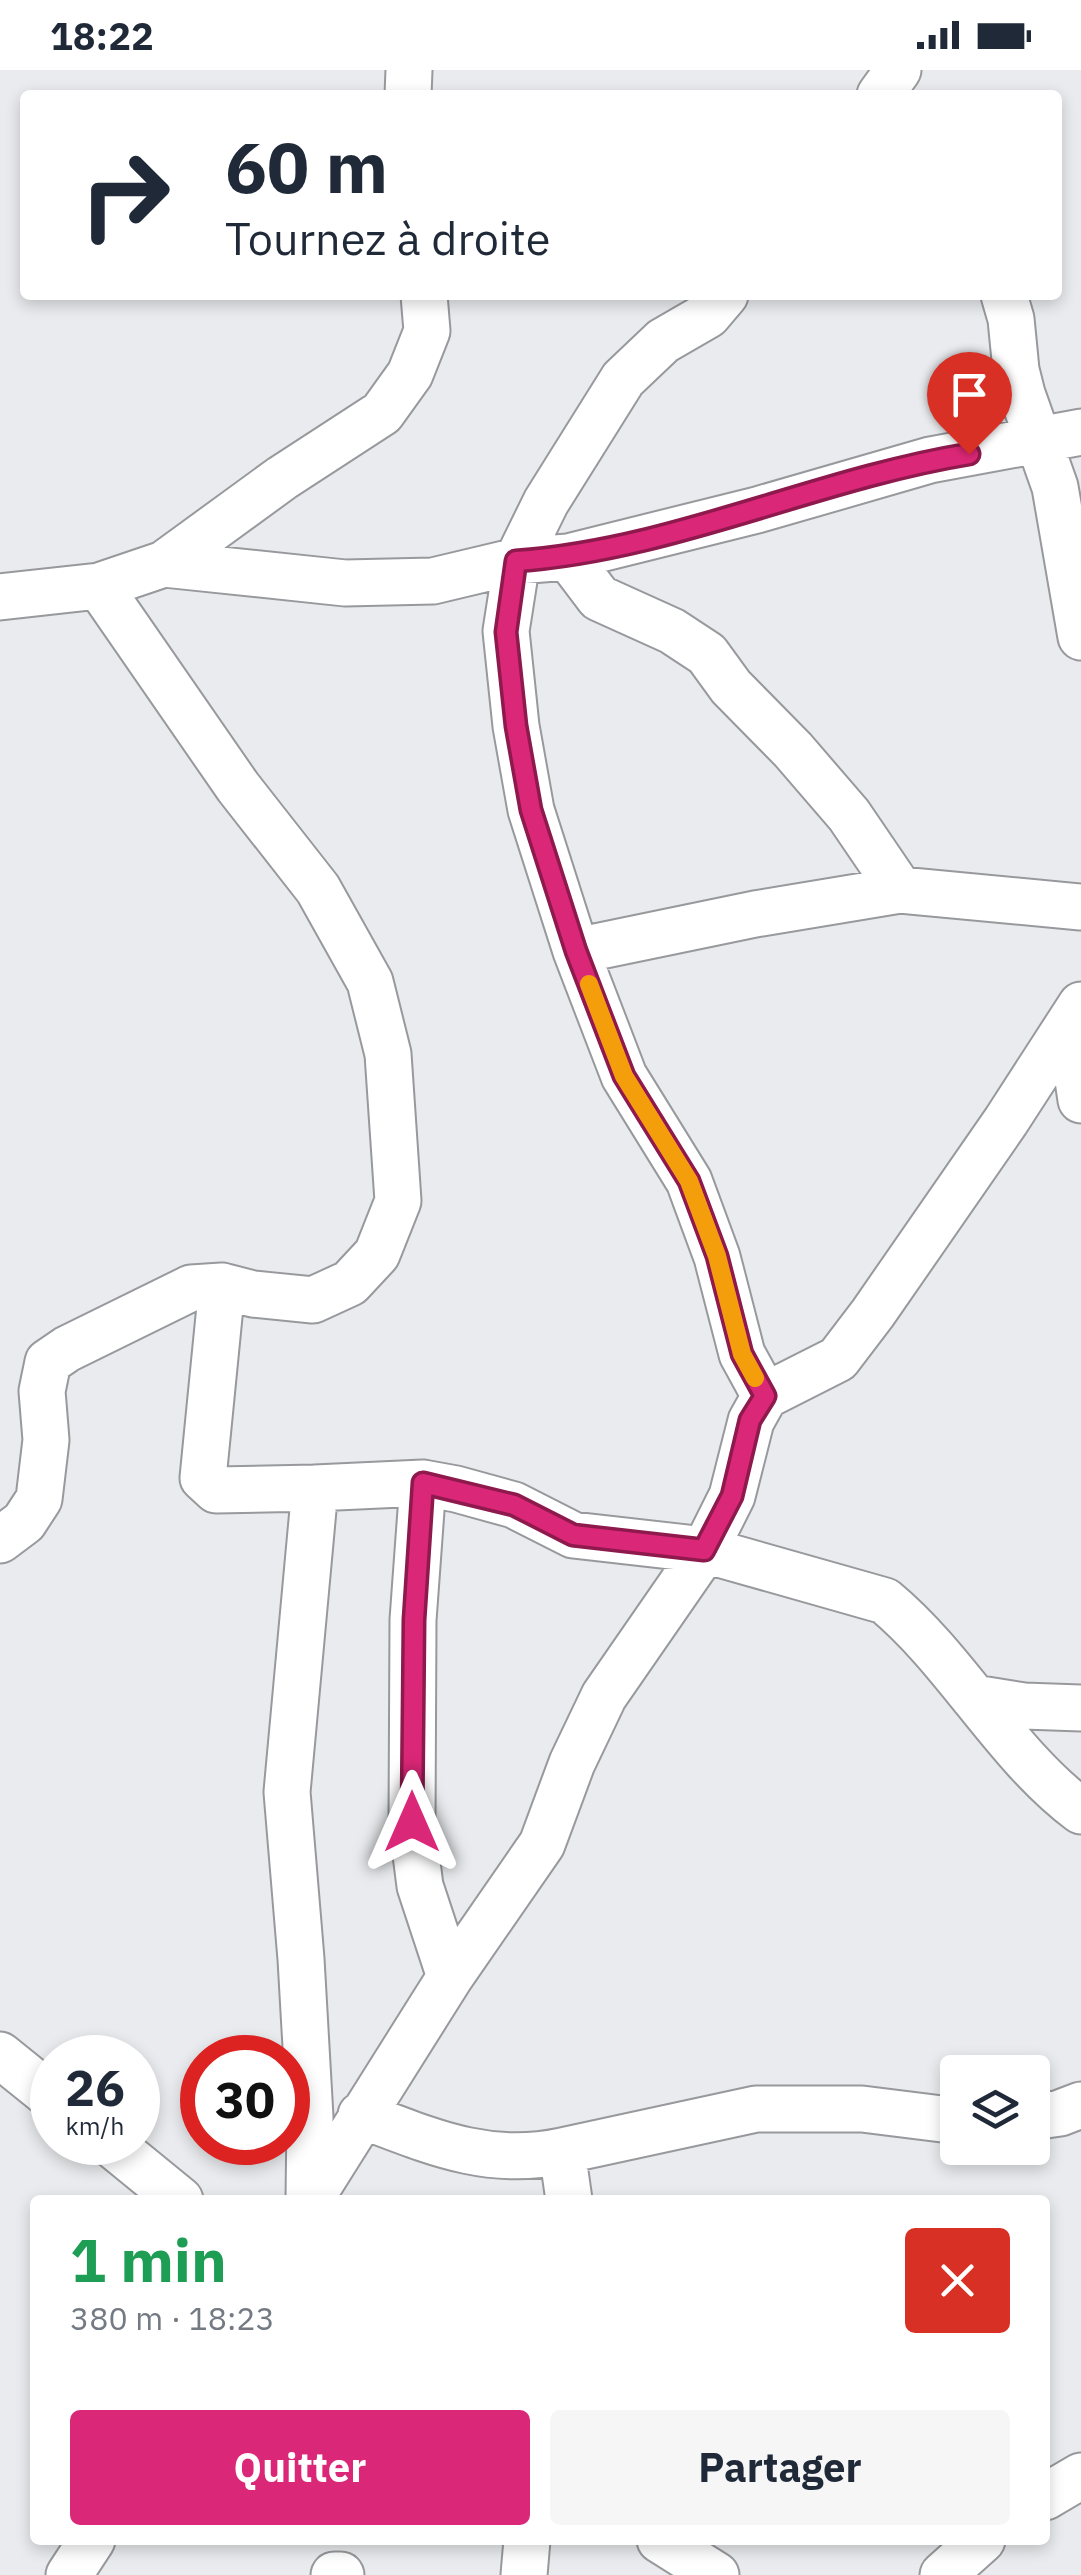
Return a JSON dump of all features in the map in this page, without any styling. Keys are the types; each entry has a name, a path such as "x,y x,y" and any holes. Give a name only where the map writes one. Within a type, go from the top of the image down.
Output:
{"street":[{"path":"0,597 100,586 164,564 282,478 382,413 410,374 427,331 424,300"},
{"path":"720,300 708,316 662,341 623,379 546,502 516,561 506,632 516,726 531,810 576,951 624,1076 689,1181 717,1256 742,1354 765,1396"},
{"path":"1006,300 1012,319 1016,370 1060,436 1055,488 1081,637"},
{"path":"164,564 345,583 432,581 516,561 568,557 756,510 930,460 1060,436"},
{"path":"568,557 599,598 672,632 707,654 730,687 848,815 900,890"},
{"path":"0,1540 24,1522 39,1499 46,1440 42,1391 48,1362 82,1341 191,1288 222,1286 253,1294 313,1300 350,1283 377,1254 398,1201 388,1054 370,982 318,889 238,787 100,586"},
{"path":"576,951 755,914 900,890 1081,906"},
{"path":"312,2195 450,1977 542,1844 572,1763 604,1696 704,1550 732,1496 750,1420 765,1396 838,1359 1075,1015"},
{"path":"1075,1015 1081,1100"},
{"path":"222,1286 203,1478 216,1490 423,1483 514,1505 573,1535 704,1550 885,1601 905,1618 1004,1734 1081,1811"},
{"path":"423,1483 414,1620 412,1822 420,1886 450,1977"},
{"path":"309,2195 309,2097 287,1792 315,1488"},
{"path":"974,1698 1024,1706 1081,1708"},
{"path":"0,2055 30,2079"},
{"path":"1050,2115 1081,2105"},
{"path":"362,2115 473,2154 524,2156 756,2109 862,2109 940,2119"},
{"path":"562,2151 567,2195"},
{"path":"137,2165 174,2195"},
{"path":"1050,2494 1081,2476"},
{"path":"69,2575 89,2545"},
{"path":"524,2575 527,2545"},
{"path":"668,2545 716,2575"},
{"path":"943,2575 976,2545"}],"slow traffic":[{"path":"589,984 624,1076 689,1181 717,1256 742,1354 755,1378"}],"route":[{"path":"412,1822 416,1542 423,1483 514,1505 573,1535 704,1550 732,1496 750,1420 765,1396 742,1354 717,1256 689,1181 624,1076 576,951 531,810 516,726 506,632 516,561 568,557 756,510 930,460 969,454"}]}
